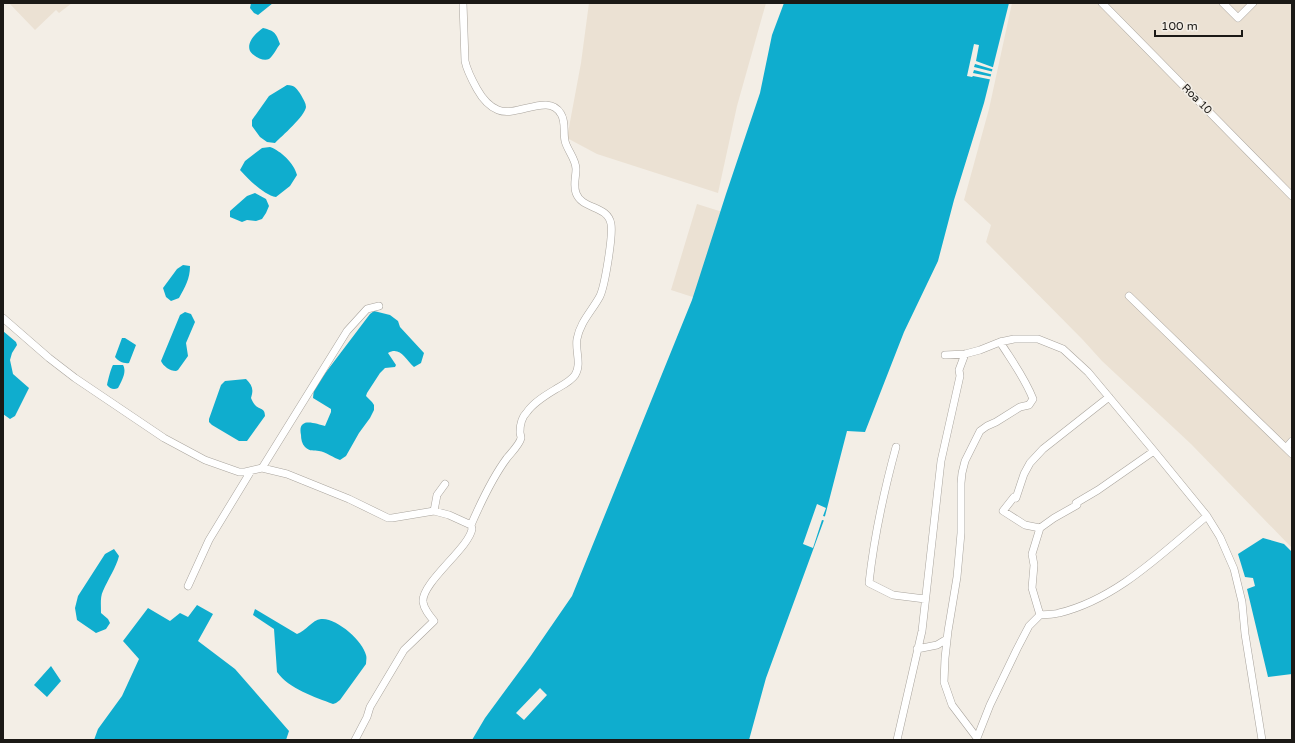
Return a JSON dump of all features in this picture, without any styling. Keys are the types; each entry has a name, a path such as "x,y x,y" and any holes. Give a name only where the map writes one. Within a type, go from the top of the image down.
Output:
{"street":[{"path":"355,740 367,717 370,707 404,650 434,621 428,614 424,605 423,600 425,593 447,562 468,539 472,528 471,525 498,471 521,438 521,425 526,412 548,394 573,378 578,370 576,349 577,338 582,322 603,290 611,224 604,212 590,206 576,196 574,186 576,169 570,150 565,143 564,119 556,107 539,105 518,111 499,111 484,100 467,68 465,61 463,3"},
{"name":"Roa 10","path":"1102,3 1292,196"},
{"path":"1222,3 1238,18 1253,3"},
{"path":"1129,296 1292,454"},
{"path":"262,468 347,331 367,308 379,306"},
{"path":"3,318 74,378 164,438 205,460 239,472 262,468 287,474 349,499 388,518 434,511 449,515 471,525"},
{"path":"945,354 965,354 1000,342 1014,339 1038,339 1063,350 1088,372 1154,451 1207,516 1220,537 1234,569 1242,602 1245,634 1262,740"},
{"path":"977,739 952,705 944,682 947,639 957,577 961,533 961,483 965,461 980,431 1020,407 1030,405 1034,399 1025,380 1000,342"},
{"path":"897,740 922,630 941,461 960,376 959,370 965,354"},
{"path":"1040,528 1026,525 1003,511 1014,497 1016,498 1024,474 1030,463 1043,449 1109,397"},
{"path":"1286,448 1292,442"},
{"path":"896,447 884,492 872,555 869,583 893,595 925,599"},
{"path":"1040,615 1032,588 1034,565 1032,554 1040,528 1077,505 1076,503 1104,486 1154,451"},
{"path":"188,586 209,540 251,471"},
{"path":"434,511 437,495 445,484"},
{"path":"977,739 990,705 1017,649 1029,626 1040,615 1058,614 1085,604 1117,588 1147,566 1207,516"},
{"path":"917,649 937,645 947,639"}],"shaded area":[{"path":"9,3 72,3 59,13 56,10 35,30"},
{"path":"589,3 766,3 737,106 718,193 597,154 567,138 581,63"},
{"path":"1012,3 1292,3 1292,548 1191,444 1102,361 986,242 991,225 964,200 989,109"},
{"path":"697,204 732,215 705,301 671,290"}],"water":[{"path":"251,3 273,3 258,15 250,8"},
{"path":"784,3 1009,3 984,103 954,200 938,261 904,332 865,432 847,431 824,520 766,678 749,740 472,740 485,718 530,657 572,596 692,300 760,93 772,35"},
{"path":"263,28 274,33 280,44 272,56 267,60 256,57 251,53 249,48 253,38"},
{"path":"287,85 294,87 300,93 306,104 305,111 288,131 275,143 267,142 260,137 252,126 252,120 269,96"},
{"path":"270,147 278,151 286,158 293,166 297,175 290,186 276,197 271,196 261,190 240,170 245,161 262,148"},
{"path":"255,193 266,199 269,206 262,219 256,221 247,220 242,222 230,217 230,211 247,196"},
{"path":"183,265 190,266 188,279 179,298 171,301 166,297 163,288 177,269"},
{"path":"374,311 390,315 398,321 400,327 424,353 421,363 414,367 399,352 392,351 388,353 396,365 395,367 385,368 367,393 366,396 374,405 374,410 346,456 340,460 322,452 309,450 304,446 301,438 302,425 304,423 312,423 325,426 331,412 331,409 313,398 314,388 370,314"},
{"path":"185,312 191,314 195,322 186,343 188,356 178,370 174,371 163,365 161,361 180,315"},
{"path":"3,331 16,342 17,345 10,360 13,374 29,388 15,416 10,419 3,414"},
{"path":"122,338 125,338 136,345 129,363 121,362 115,357"},
{"path":"113,365 123,365 124,368 124,376 118,388 115,389 107,385"},
{"path":"246,379 252,387 251,398 254,404 264,411 265,416 247,441 239,441 212,425 209,422 209,419 221,385 225,381"},
{"path":"1263,538 1284,544 1292,552 1292,674 1268,677 1247,589 1255,586 1253,578 1245,577 1238,554"},
{"path":"114,549 119,556 102,593 101,601 101,613 110,623 106,629 96,633 77,620 75,608 78,596 105,554"},
{"path":"197,605 213,614 198,641 235,669 289,731 286,740 94,740 98,729 122,696 139,659 123,641 148,608 170,621 180,613 188,617"},
{"path":"255,609 297,634 315,621 327,619 348,631 360,643 366,656 366,664 340,700 333,704 295,688 282,678 277,672 274,629 253,615"},
{"path":"51,666 61,681 47,697 34,685"}],"pier":[{"path":"974,44 979,45 976,61 995,68 995,70 975,64 974,67 994,72 994,75 974,70 973,73 993,77 993,80 967,76"},
{"path":"817,504 826,508 823,516 827,517 826,521 822,520 813,548 803,544"},
{"path":"540,688 547,695 524,720 516,713"}]}
